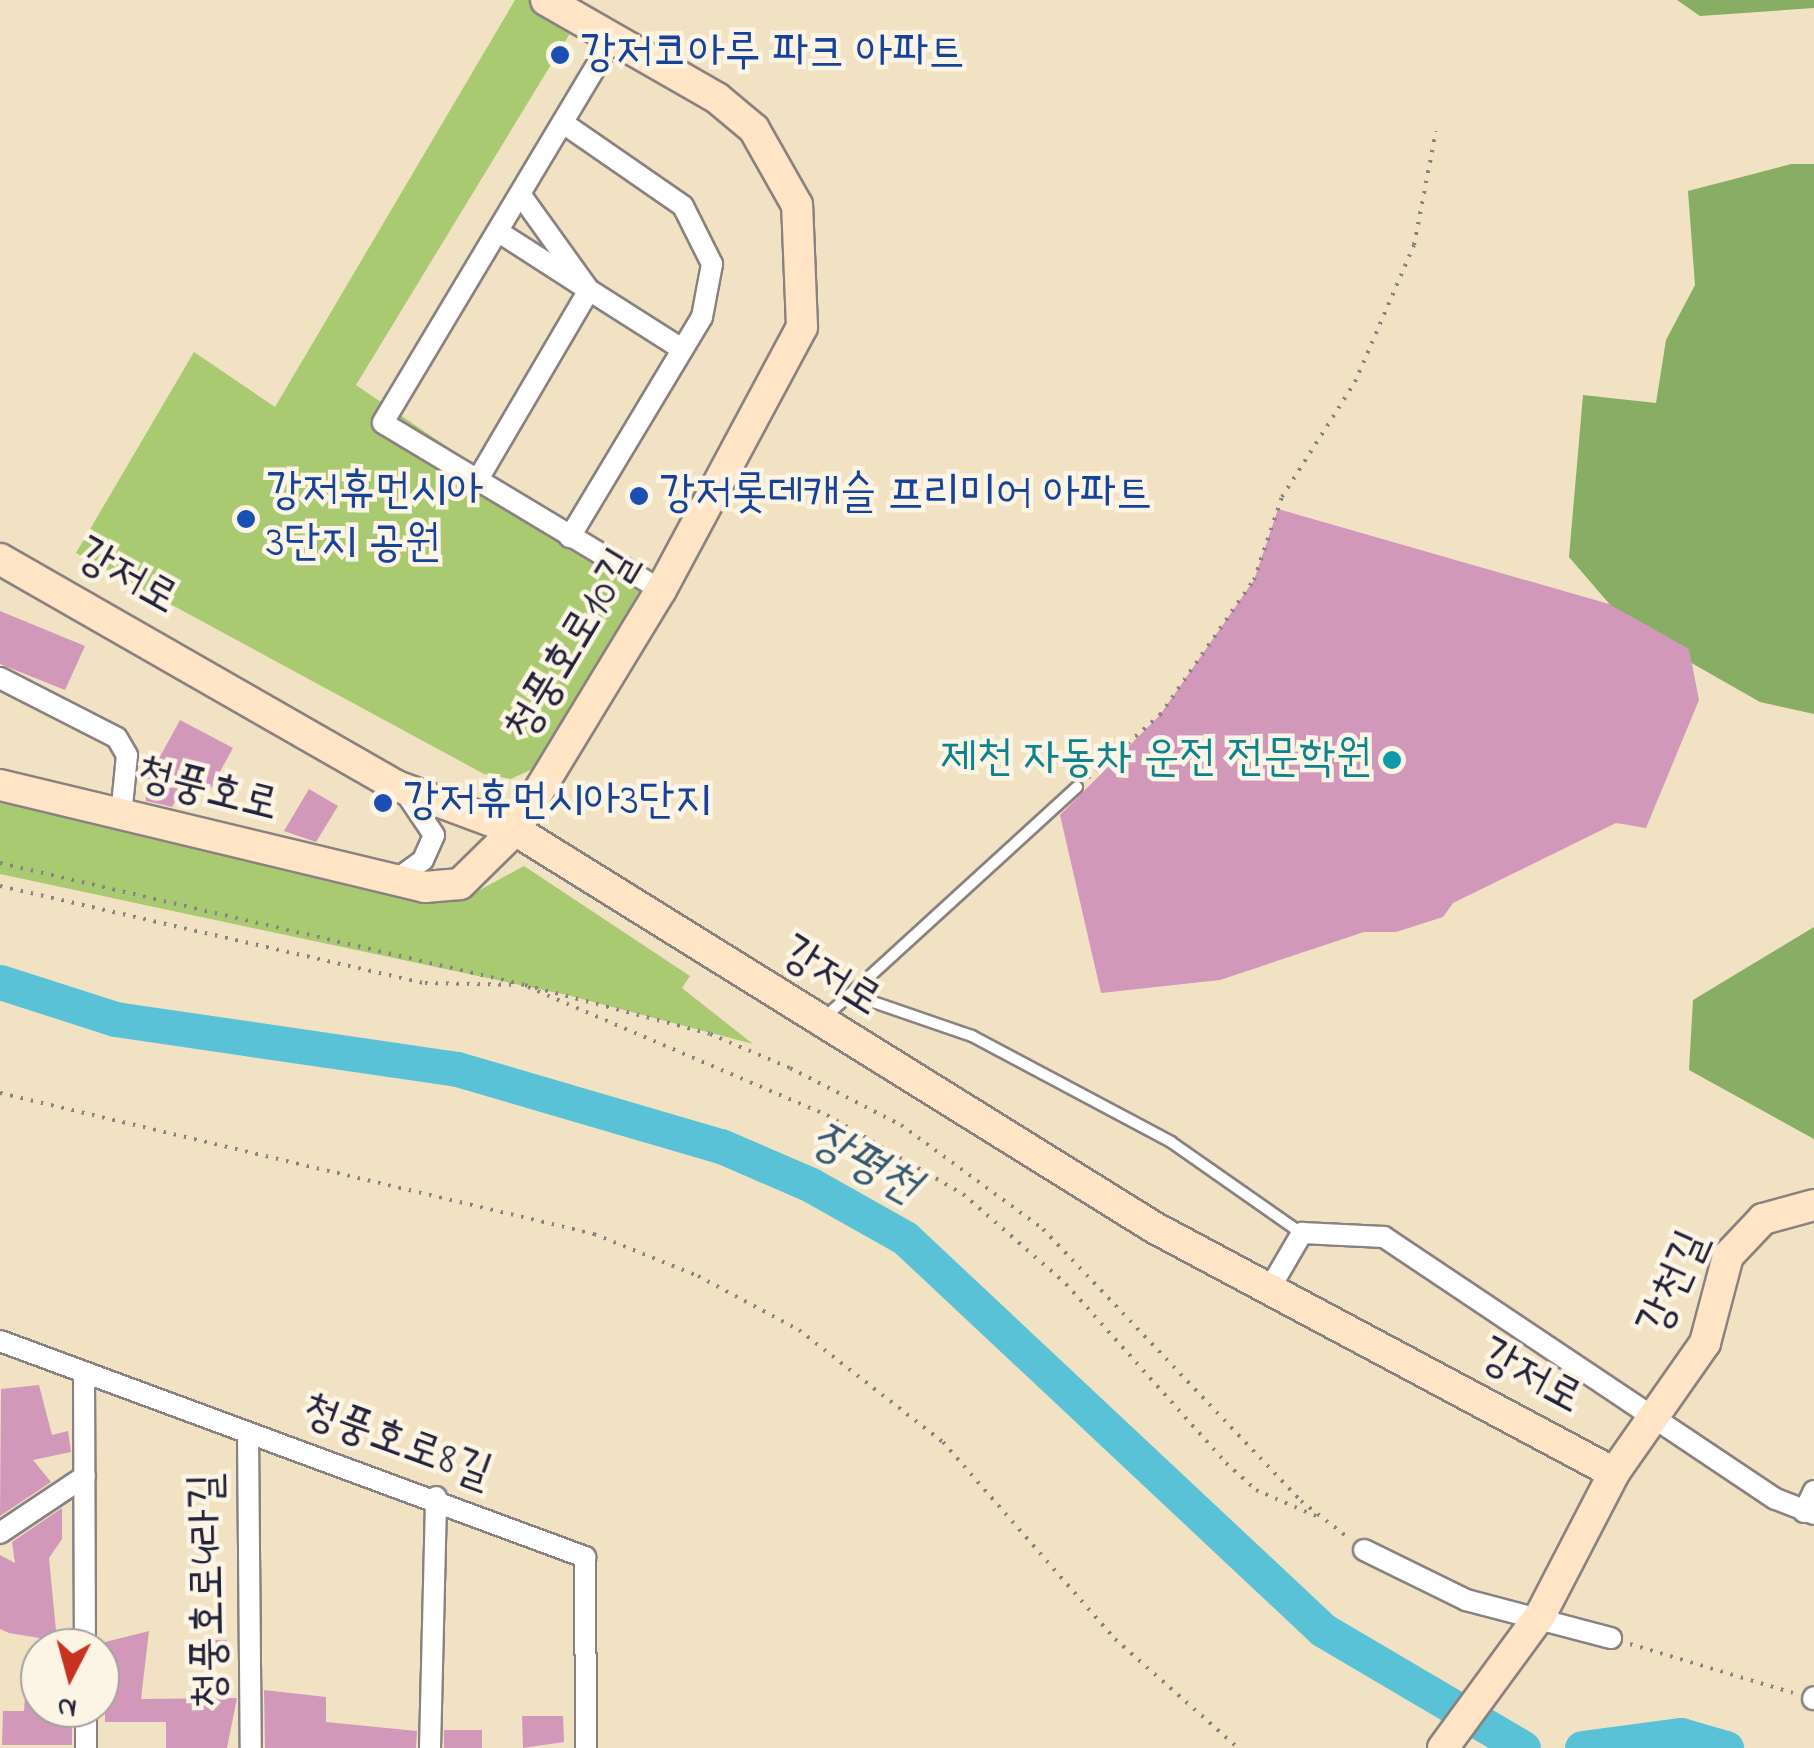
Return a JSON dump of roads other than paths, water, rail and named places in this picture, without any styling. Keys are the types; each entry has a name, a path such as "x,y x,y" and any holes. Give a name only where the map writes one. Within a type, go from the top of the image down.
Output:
{"street":[{"name":"청풍호로10길","path":"514,830 661,590 802,327 803,240 778,160 754,129 613,38 546,0"},
{"path":"613,38 566,124 383,422 661,590"},
{"path":"566,124 701,226 711,288 682,349 570,536"},
{"path":"520,194 589,290"},
{"path":"499,232 682,349"},
{"path":"478,481 589,290"},
{"name":"강저로","path":"1,559 394,785 514,830 817,1024 1270,1288 1614,1474"},
{"path":"0,678 117,738 128,755 121,816"},
{"name":"청풍호로","path":"0,785 394,882 460,884 514,830"},
{"path":"394,785 422,807 434,835 422,860 394,882"},
{"name":"강천길","path":"1443,1748 1518,1636 1541,1614 1614,1474 1705,1343 1741,1240 1763,1219 1814,1205"},
{"path":"1270,1288 1302,1233 1384,1238 1809,1513 1814,1491"},
{"name":"청풍호로8길","path":"0,1341 248,1434 436,1498 585,1558 586,1748"},
{"path":"84,1373 85,1628"},
{"name":"청풍호로4라길","path":"248,1434 252,1748"},
{"path":"0,1533 84,1476"},
{"path":"430,1748 436,1498"},
{"path":"1364,1550 1466,1600 1541,1614 1611,1638"}],"lane":[{"path":"817,1024 1077,787"},
{"path":"850,994 972,1036 1171,1142 1302,1233"}],"waterway":[{"name":"장평천","path":"0,982 115,1019 457,1069 721,1146 811,1185 905,1238 1323,1630 1523,1748"},
{"name":"장평천","path":"1582,1748 1681,1735 1726,1748"}],"place":[{"name":"강저코아루 파크 아파트","path":"560,55"},
{"name":"강저롯데캐슬 프리미어 아파트","path":"639,496"},
{"name":"강저휴먼시아 3단지 공원","path":"246,519"},
{"name":"제천 자동차 운전 전문학원","path":"1392,760"},
{"name":"강저휴먼시아3단지","path":"383,803"}]}
